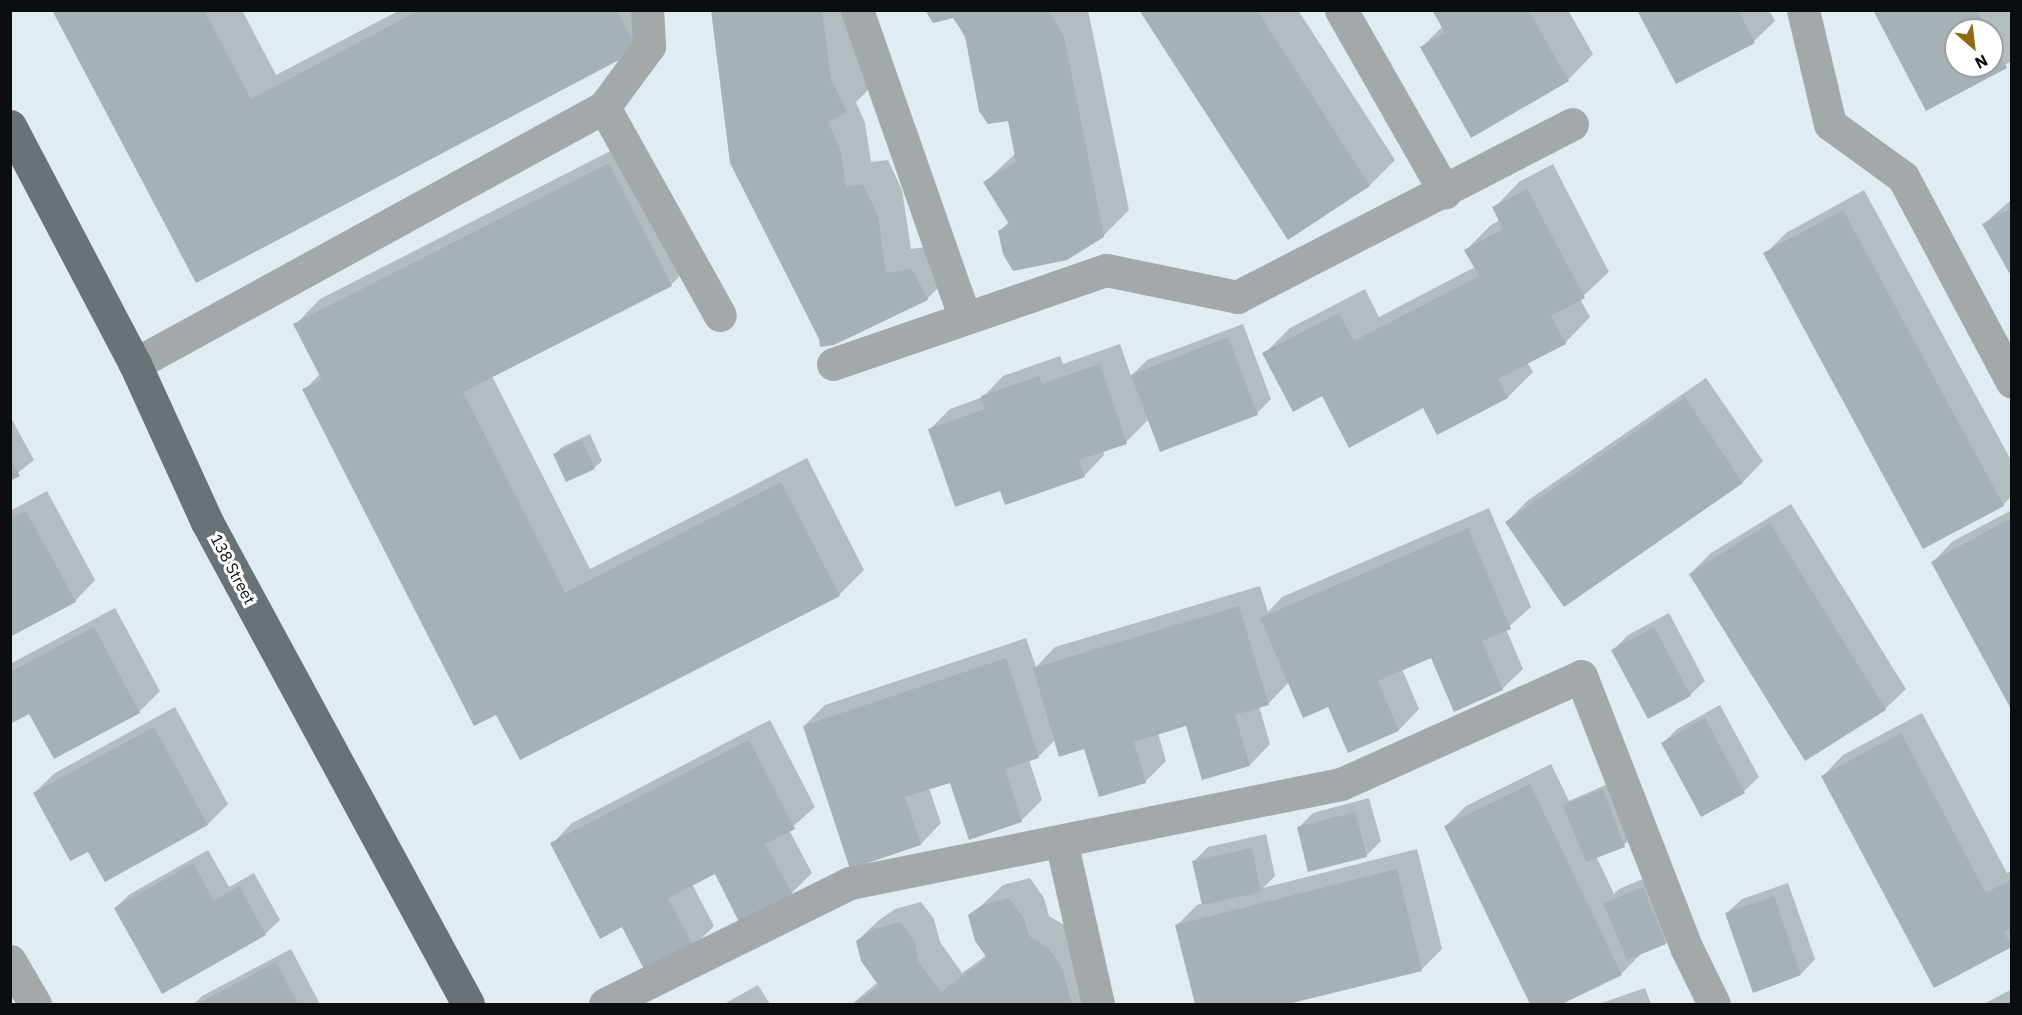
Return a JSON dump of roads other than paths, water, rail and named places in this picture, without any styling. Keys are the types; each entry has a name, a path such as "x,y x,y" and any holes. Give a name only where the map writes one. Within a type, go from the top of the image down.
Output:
{"main road":[{"name":"138 Street","path":"10,126 135,364 207,522 468,1005"}],"lane":[{"path":"135,364 604,107 650,46 647,10"},
{"path":"858,10 965,318"},
{"path":"1341,10 1445,192"},
{"path":"1803,10 1830,124 1903,177 2012,382"},
{"path":"604,107 720,315"},
{"path":"832,364 1106,270 1237,297 1445,192 1572,124"},
{"path":"605,1005 850,884 1341,784 1581,676 1687,949 1714,1005"},
{"path":"1061,841 1098,1005"},
{"path":"10,961 34,1005"}]}
